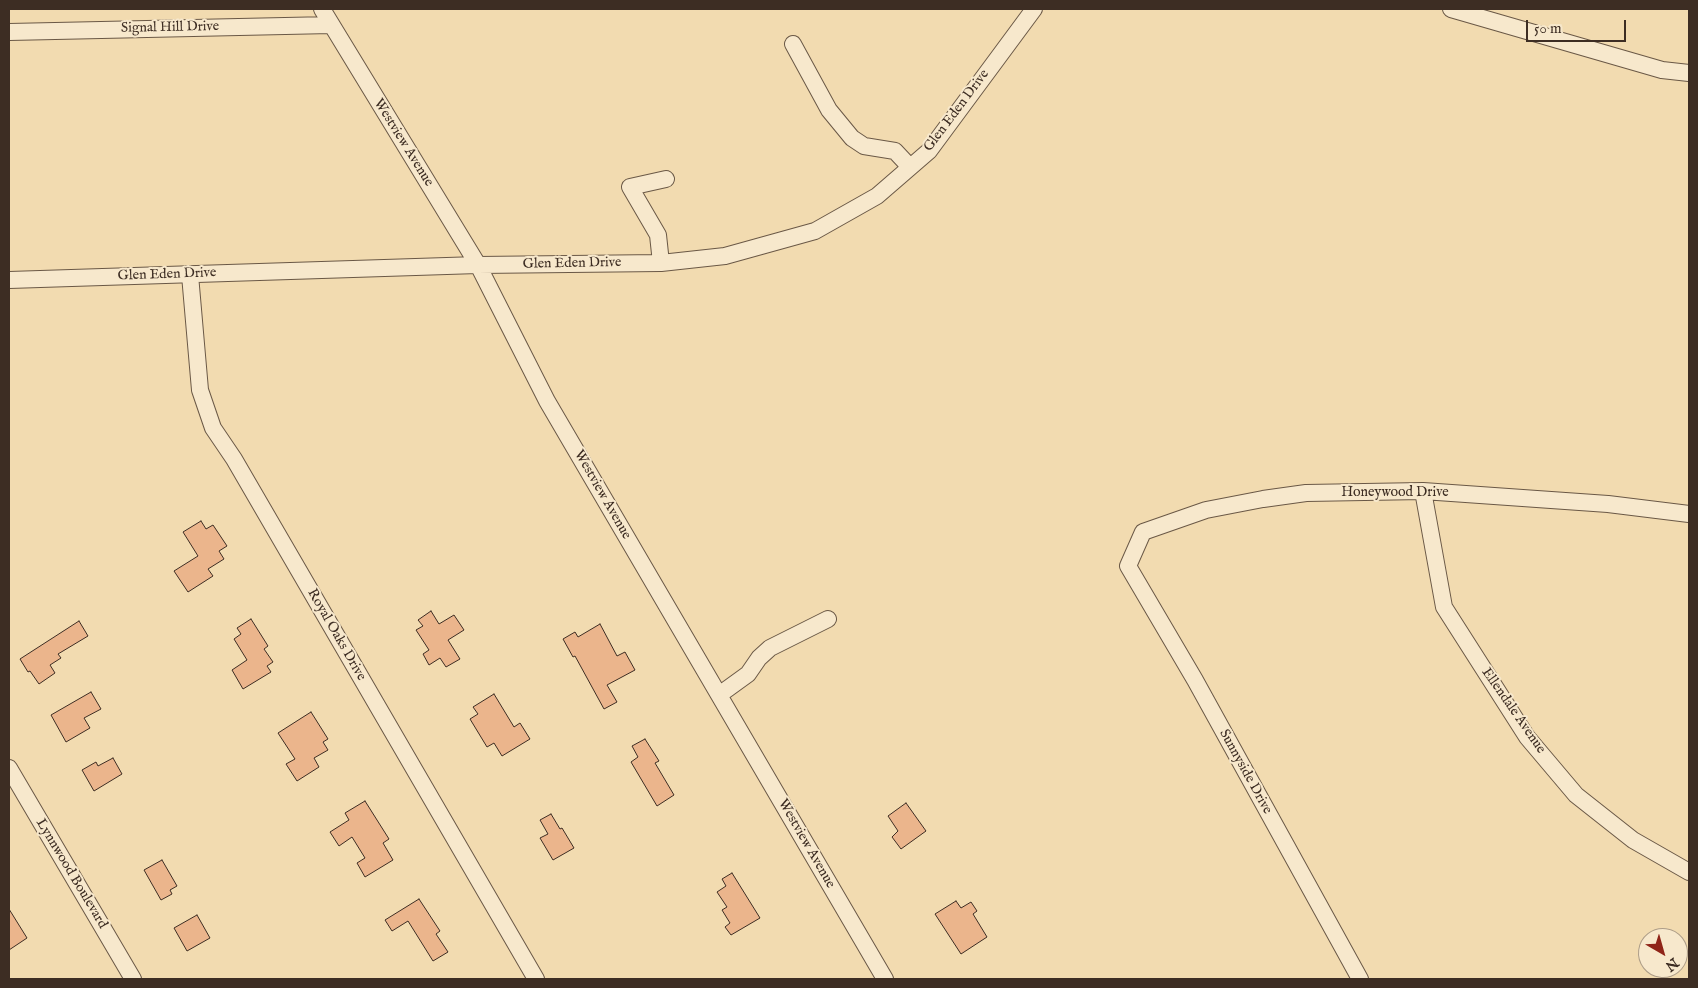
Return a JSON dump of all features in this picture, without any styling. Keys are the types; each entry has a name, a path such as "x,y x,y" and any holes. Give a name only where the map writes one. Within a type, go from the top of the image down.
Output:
{"street":[{"name":"Westview Avenue","path":"322,9 478,265 547,401 885,979"},
{"name":"Glen Eden Drive","path":"9,280 478,265 661,263 725,256 815,231 876,196 928,151 1034,9"},
{"path":"1451,9 1662,70 1689,73"},
{"name":"Signal Hill Drive","path":"9,32 331,25"},
{"path":"793,44 829,110 852,138 864,146 895,151 910,167"},
{"path":"661,263 658,234 630,187 666,179"},
{"name":"Royal Oaks Drive","path":"190,275 200,390 213,428 234,459 536,979"},
{"name":"Honeywood Drive","path":"1128,566 1142,532 1206,510 1306,493 1423,492 1608,504 1689,514"},
{"name":"Ellendale Avenue","path":"1423,492 1444,607 1527,737 1576,795 1633,840 1689,872"},
{"name":"Sunnyside Drive","path":"1128,566 1195,680 1360,979"},
{"path":"719,696 748,674 759,658 770,648 828,619"},
{"name":"Lynnwood Boulevard","path":"9,768 133,979"}],"building":[{"path":"201,521 206,529 213,525 227,546 219,551 224,559 208,569 213,576 188,592 174,571 198,556 183,532"},
{"path":"431,611 439,624 454,615 464,630 448,640 460,659 446,667 440,658 429,665 423,654 429,650 416,630 423,626 418,620"},
{"path":"251,619 268,646 264,649 273,662 267,666 271,672 243,689 232,670 247,660 234,639 241,634 237,628"},
{"path":"79,621 88,636 58,654 61,658 50,665 55,673 39,684 20,659"},
{"path":"600,624 617,656 625,652 635,670 607,685 617,702 604,709 575,656 573,657 563,639 575,632 578,637"},
{"path":"91,692 101,709 84,718 90,728 66,742 51,715"},
{"path":"494,694 514,727 520,723 530,739 502,756 494,743 487,747 470,719 478,714 473,707"},
{"path":"311,712 328,739 323,742 328,750 314,758 319,767 297,781 286,764 295,759 278,733"},
{"path":"645,739 659,761 655,763 674,795 657,806 631,762 638,757 632,746"},
{"path":"113,758 122,774 94,791 82,770 96,762 98,766"},
{"path":"365,801 389,839 383,843 393,860 365,877 357,863 365,858 352,837 339,846 330,832 349,820 345,813"},
{"path":"906,803 926,831 901,849 892,837 898,831 888,816"},
{"path":"551,814 574,848 553,860 540,838 548,834 540,820"},
{"path":"162,860 177,886 170,890 172,894 161,900 144,870"},
{"path":"732,873 760,918 731,935 725,927 730,923 722,910 727,907 717,892 726,886 722,879"},
{"path":"419,899 440,931 436,934 448,952 433,961 408,921 392,931 385,920"},
{"path":"956,901 961,908 971,902 977,911 973,914 987,937 961,954 935,914"},
{"path":"9,909 27,938 9,950"},
{"path":"197,915 210,938 187,951 174,928"}]}
